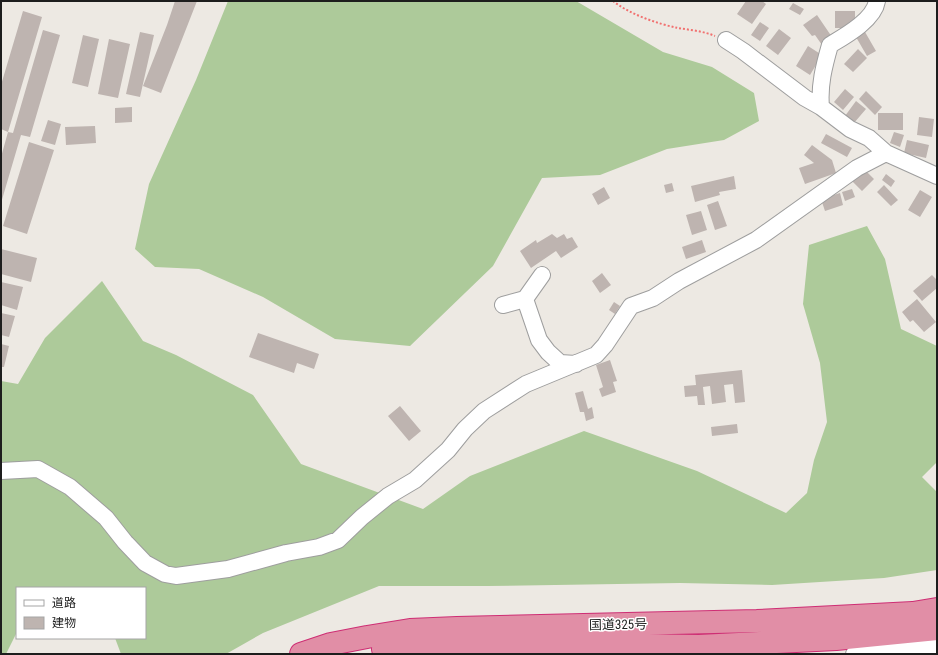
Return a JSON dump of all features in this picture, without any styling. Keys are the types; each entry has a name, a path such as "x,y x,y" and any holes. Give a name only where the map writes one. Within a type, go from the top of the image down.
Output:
{"highway":[{"name":"国道325号","path":"301,654 332,644 410,630 757,621 913,613 937,609"},
{"name":"国道325号","path":"352,654 403,646 537,644 699,646 770,643 836,640 937,629"}],"street":[{"path":"821,107 820,95 822,71 830,45 857,28 876,7 877,1"},
{"path":"726,40 805,98 821,107 850,129 868,138 886,153 937,176"},
{"path":"1,471 38,469 70,487 106,518 124,542 145,563 165,574 176,576 228,570 338,540 362,517 388,496 415,480 448,450 465,429 484,411 526,384 596,355 605,345 631,306 653,298 679,281 756,240 857,168 886,153"},
{"path":"503,305 525,299 542,275"},
{"path":"525,299 539,340 548,352 560,363 577,364"},
{"path":"854,654 937,648"}],"path":[{"path":"612,1 618,6 648,19 676,28 710,34 726,40"}],"green space":[{"path":"228,1 576,1 663,52 712,67 754,93 759,121 724,140 667,149 600,175 542,178 493,266 410,346 335,339 263,297 199,269 155,267 135,249 149,184 196,80"},
{"path":"867,226 885,259 901,329 937,346 937,462 922,477 937,492 937,570 884,578 772,585 680,583 379,586 263,633 226,654 121,654 115,639 146,639 146,587 16,587 16,634 6,654 1,654 1,381 18,384 45,338 102,281 143,341 176,355 253,395 301,464 423,509 470,476 584,431 697,471 786,513 807,493 814,460 827,422 820,363 803,304 809,245"}],"building":[{"path":"175,1 197,1 161,93 143,86"},
{"path":"746,1 762,1 766,4 752,24 737,14"},
{"path":"793,3 804,9 800,15 789,9"},
{"path":"23,11 42,17 8,132 1,129 1,85"},
{"path":"835,11 855,11 855,28 835,28"},
{"path":"817,15 832,37 822,45 815,35 812,36 803,25"},
{"path":"760,22 769,28 760,41 751,35"},
{"path":"779,29 791,38 778,55 766,46"},
{"path":"43,30 60,35 30,137 21,135 1,203 1,157 8,132 13,133"},
{"path":"140,32 154,35 140,97 126,94"},
{"path":"865,32 876,51 867,56 856,37"},
{"path":"83,35 99,39 88,87 72,83"},
{"path":"109,39 130,44 118,98 98,94"},
{"path":"808,46 822,55 810,75 796,66"},
{"path":"858,49 867,58 853,72 844,64"},
{"path":"845,89 854,97 843,110 834,102"},
{"path":"866,91 882,107 875,115 859,99"},
{"path":"856,101 866,109 854,123 845,116"},
{"path":"132,107 132,122 115,123 115,108"},
{"path":"878,113 903,113 903,130 878,130"},
{"path":"919,117 934,119 932,137 917,135"},
{"path":"48,120 61,124 55,145 41,141"},
{"path":"95,126 96,143 66,145 65,127"},
{"path":"894,132 904,135 900,147 890,143"},
{"path":"826,134 852,148 847,157 821,143"},
{"path":"907,140 929,145 926,158 904,153"},
{"path":"29,142 54,150 27,234 3,226"},
{"path":"812,145 832,160 836,173 805,184 799,168 814,163 804,155"},
{"path":"864,169 874,179 862,191 852,181"},
{"path":"886,174 895,181 891,187 882,180"},
{"path":"734,176 736,189 719,192 720,195 695,202 691,186"},
{"path":"672,183 674,191 666,193 664,185"},
{"path":"884,185 898,200 891,206 877,192"},
{"path":"604,187 610,198 598,205 592,194"},
{"path":"852,189 855,197 845,201 842,192"},
{"path":"920,190 932,197 920,217 908,210"},
{"path":"840,193 843,205 825,211 821,199"},
{"path":"718,201 727,226 715,230 707,205"},
{"path":"701,211 707,230 692,235 686,215"},
{"path":"552,234 557,238 564,234 567,239 572,237 578,247 561,258 556,251 531,268 520,251 536,240 537,243"},
{"path":"702,240 706,252 686,259 682,247"},
{"path":"1,249 37,258 31,282 1,274"},
{"path":"602,273 611,285 600,293 592,281"},
{"path":"932,275 937,280 937,288 922,301 913,291"},
{"path":"1,282 23,287 17,310 1,305"},
{"path":"917,299 936,322 924,332 913,320 910,322 902,312"},
{"path":"614,302 620,306 615,314 609,310"},
{"path":"1,313 15,316 9,337 1,335"},
{"path":"258,333 319,354 314,369 297,363 294,373 249,357"},
{"path":"1,344 9,346 4,367 1,367"},
{"path":"610,360 617,381 613,382 616,392 602,397 599,389 603,387 596,365"},
{"path":"742,370 745,402 735,403 733,384 724,385 726,402 712,404 710,386 703,387 705,405 698,405 697,396 685,397 684,386 696,385 695,375"},
{"path":"583,391 588,409 592,407 594,418 586,421 584,412 580,412 575,393"},
{"path":"400,406 421,431 409,441 388,416"},
{"path":"737,424 738,433 712,436 711,427"}]}
